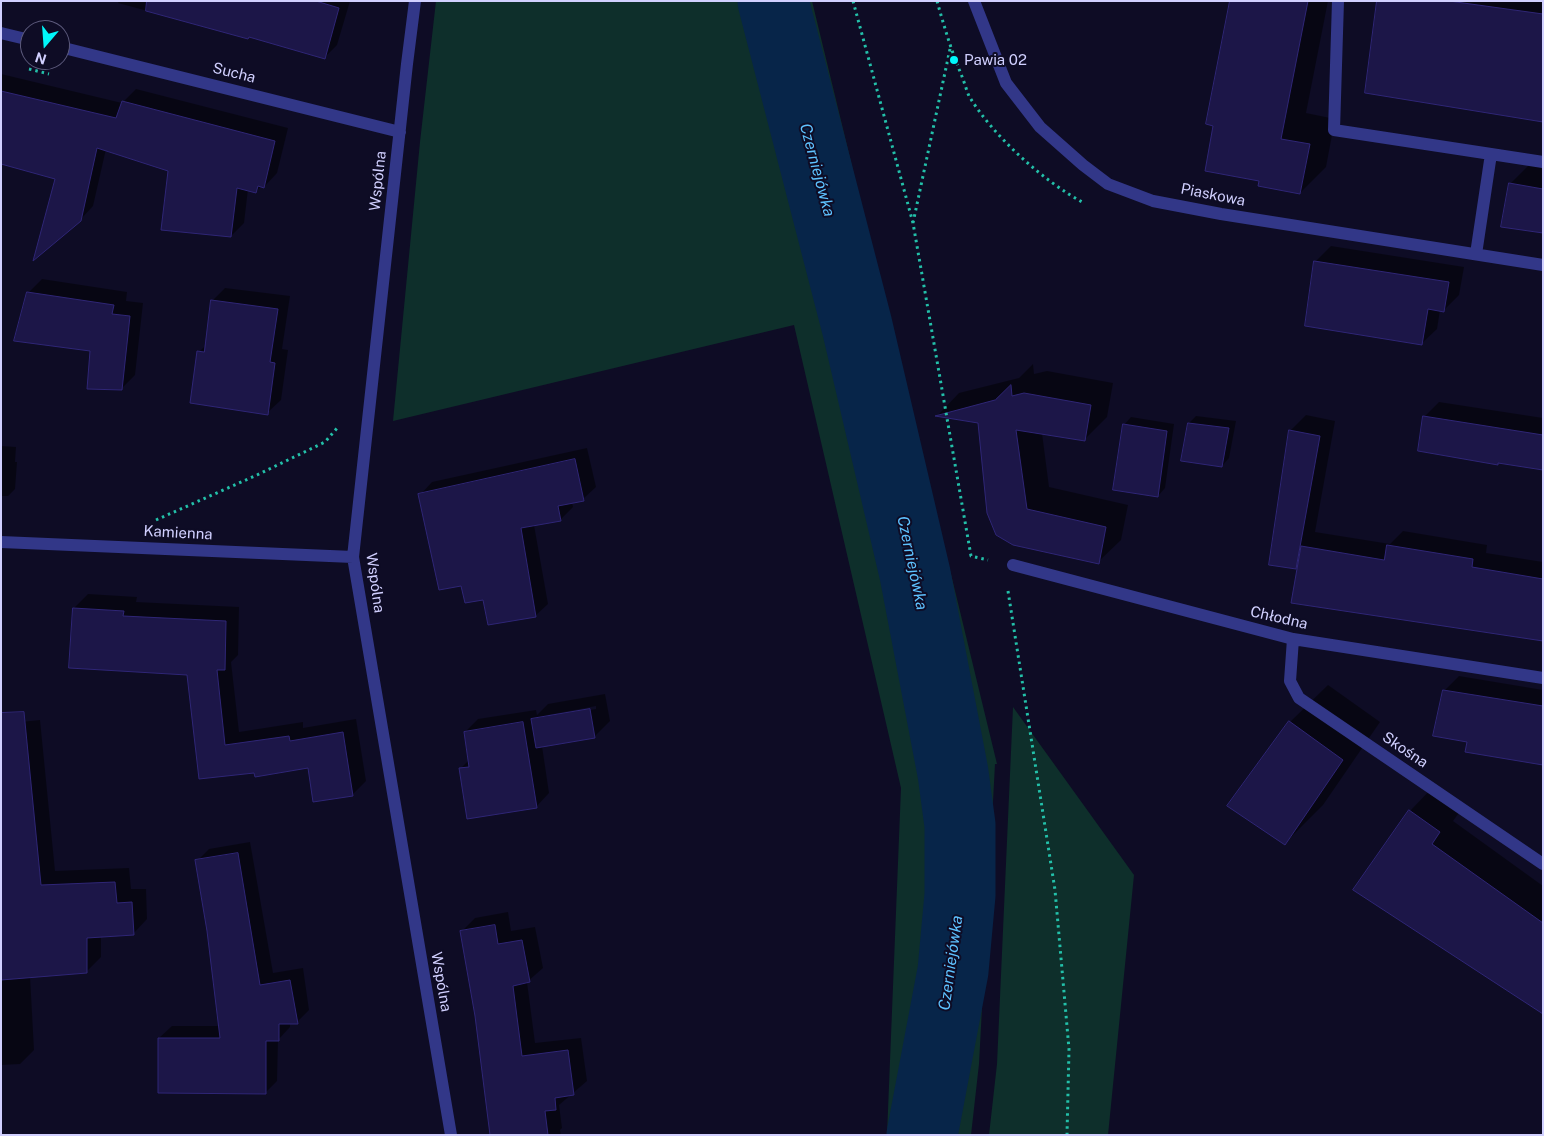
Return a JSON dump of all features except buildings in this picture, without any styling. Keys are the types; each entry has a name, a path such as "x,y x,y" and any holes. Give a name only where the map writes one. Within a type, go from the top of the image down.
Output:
{"street":[{"name":"Wspólna","path":"415,1 353,557 451,1135"},
{"name":"Piaskowa","path":"974,1 1006,83 1040,127 1108,184 1153,200 1221,214 1543,265"},
{"path":"1338,1 1334,130 1543,162"},
{"path":"1,32 20,37"},
{"name":"Sucha","path":"70,50 400,132"},
{"path":"1476,254 1492,154"},
{"name":"Kamienna","path":"1,542 353,557"},
{"name":"Chłodna","path":"1013,565 1293,639 1543,678"},
{"name":"Skośna","path":"1293,639 1290,681 1299,698 1543,864"}],"path":[{"path":"854,1 913,223 971,556 995,562"},
{"path":"913,223 950,48 937,1"},
{"path":"148,523 257,475 325,442 343,422"},
{"path":"1006,582 1054,890 1069,1050 1067,1135"}],"green space":[{"path":"436,1 812,1 997,764 995,764 979,1064 971,1135 887,1135 901,788 794,325 393,421 420,142"},
{"path":"1013,707 1134,875 1108,1135 989,1135 997,1064"}],"waterway":[{"name":"Czerniejówka","path":"773,1 857,326 915,574 953,773 960,825 960,895 953,971 922,1135"}],"place":[{"name":"Pawia 02","path":"954,60"}]}
